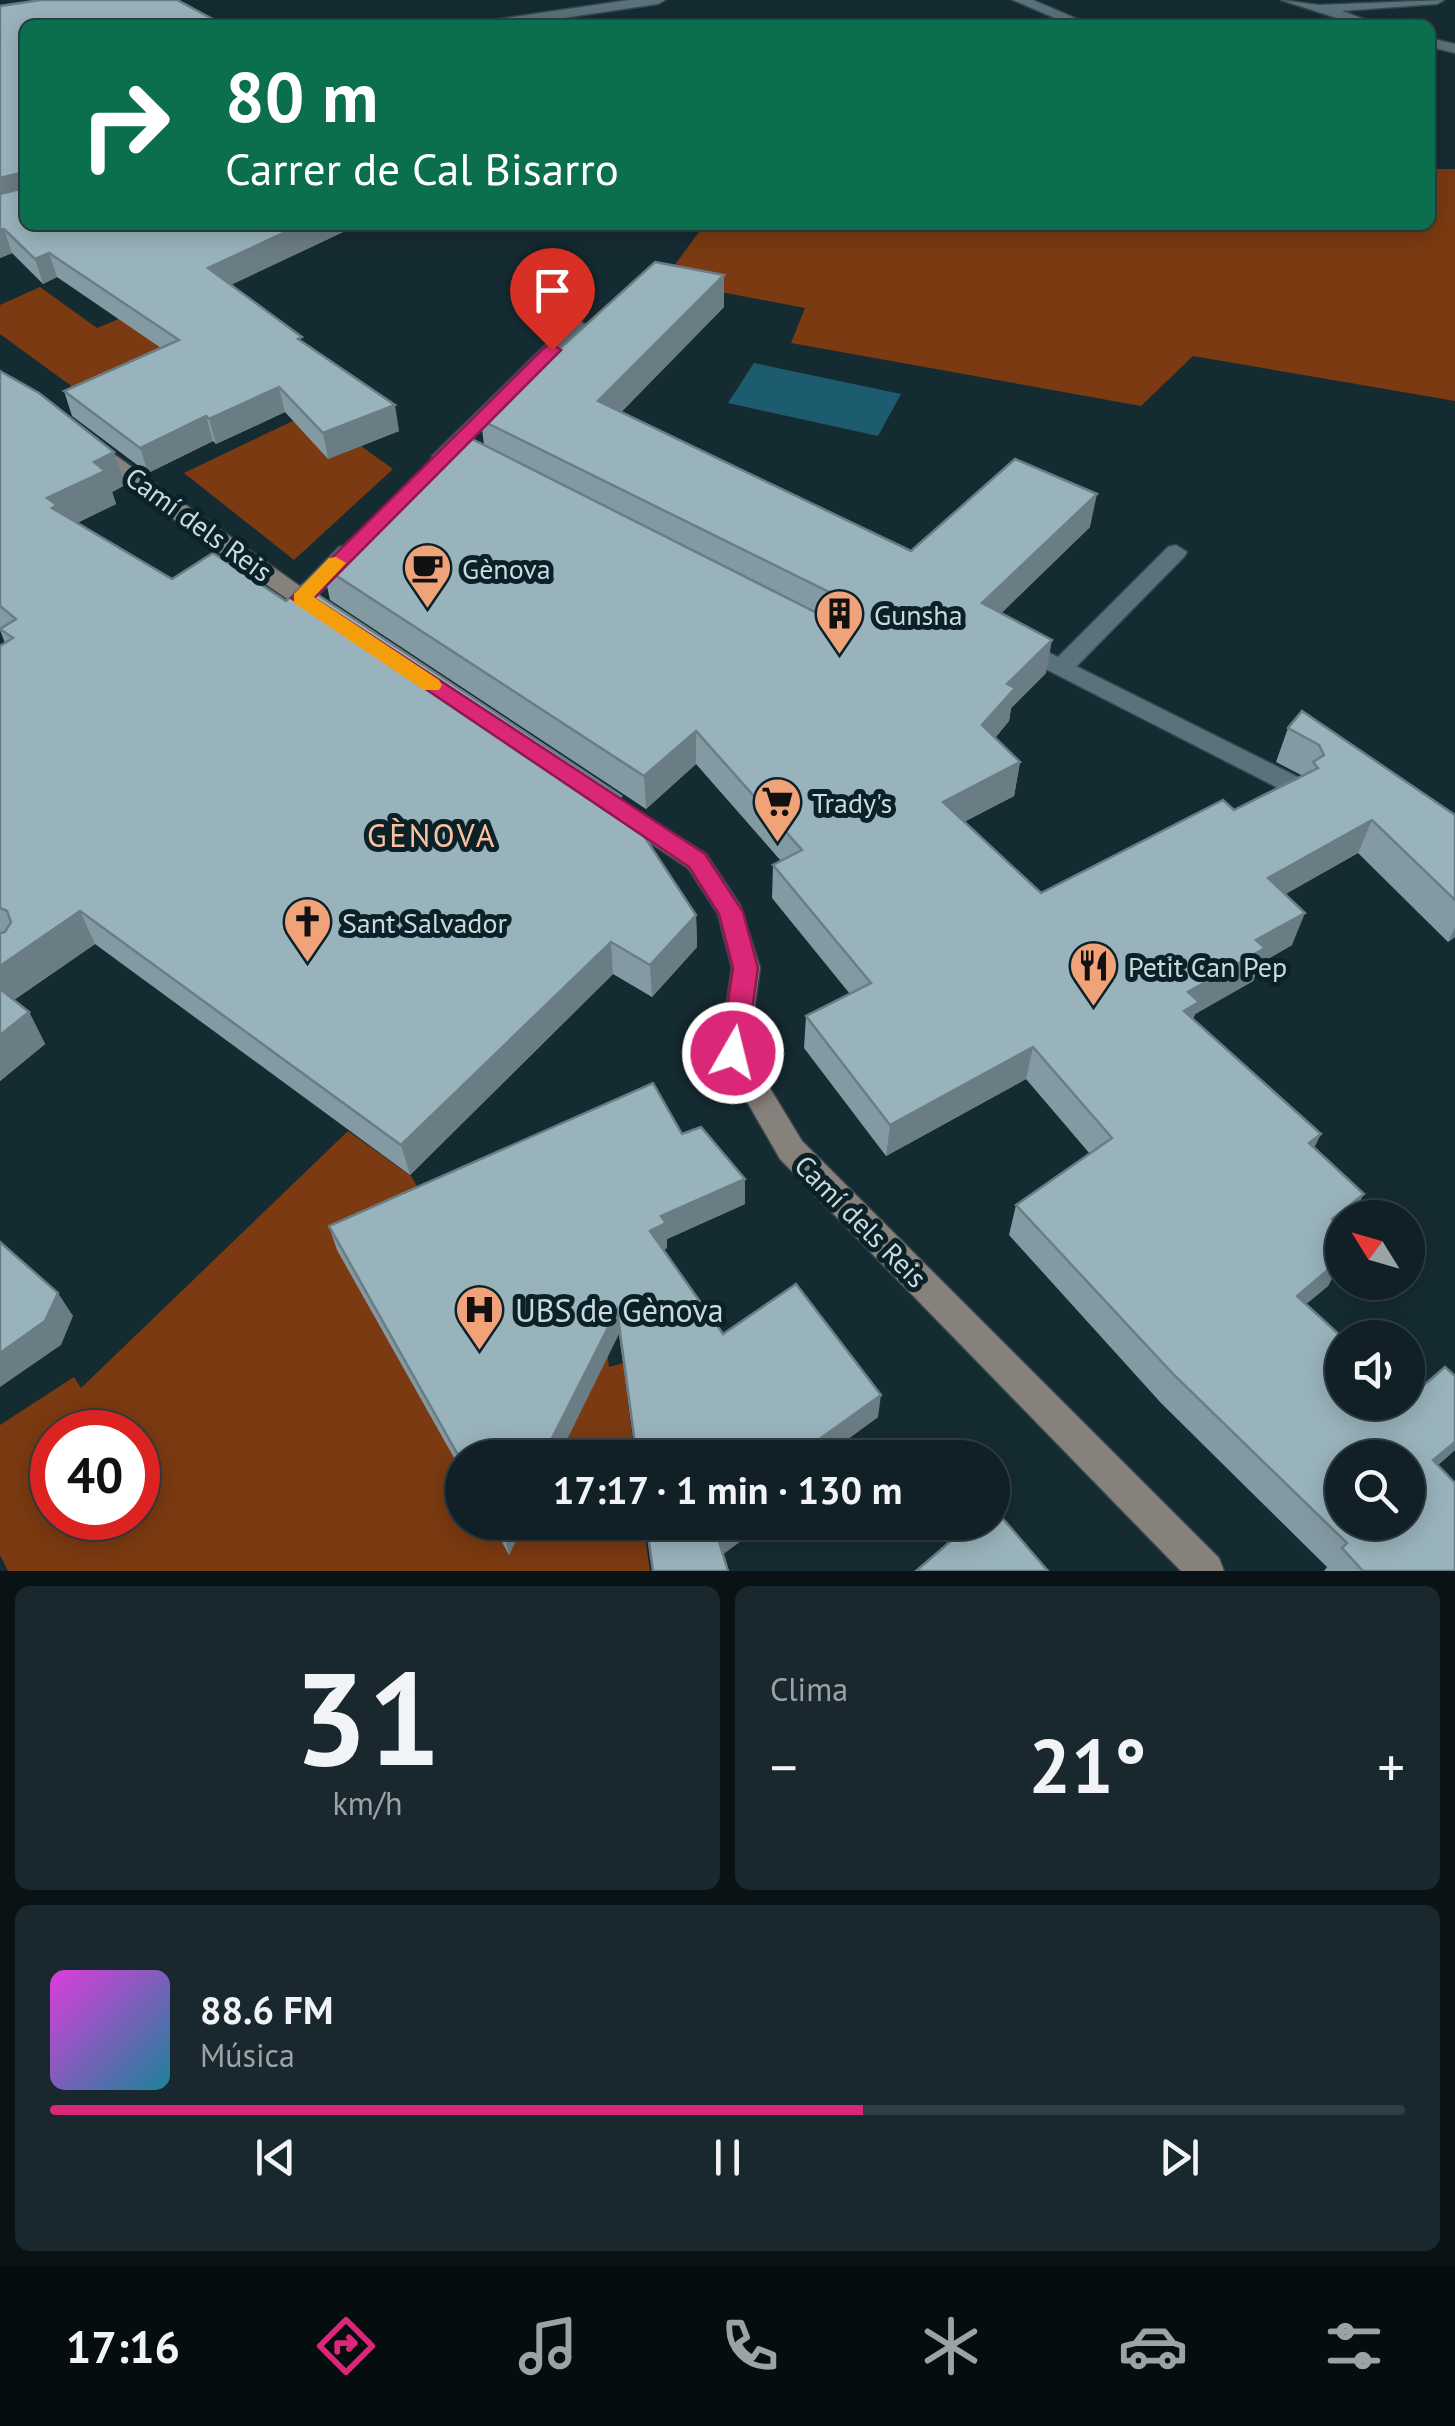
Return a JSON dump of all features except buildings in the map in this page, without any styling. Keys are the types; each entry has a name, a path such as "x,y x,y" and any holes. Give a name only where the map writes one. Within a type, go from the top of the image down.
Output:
{"street":[{"path":"520,20 658,0"},
{"path":"1020,0 1071,20"},
{"path":"1288,0 1356,20"},
{"path":"1319,9 1437,0"},
{"path":"424,475 460,452 577,325"},
{"name":"Camí dels Reis","path":"76,432 198,527 350,631"},
{"path":"301,598 356,544"},
{"path":"1062,667 1176,552"},
{"path":"1036,654 1295,786"},
{"name":"Camí dels Reis","path":"577,781 697,861 731,912 746,968 733,1053 791,1150 1206,1571"}],"shaded area":[{"path":"1435,169 1455,169 1455,401 1193,356 1141,406 791,343 805,308 663,281 700,230 1435,230"},
{"path":"40,287 97,328 152,305 259,333 92,401 0,334 0,305"},
{"path":"330,403 308,436 328,459 361,446 393,469 294,560 184,473"},
{"path":"348,1131 411,1176 425,1199 602,1312 609,1367 623,1363 633,1440 566,1440 587,1397 391,1246 452,1440 445,1440 445,1540 501,1540 509,1554 516,1540 645,1540 650,1571 8,1571 0,1555 0,1425 74,1377 81,1388"}],"water":[{"path":"754,363 901,394 878,436 728,403"}],"slow traffic":[{"path":"336,563 301,598 432,685"}],"place":[{"name":"Gènova","path":"427,610"},
{"name":"Gunsha","path":"839,656"},
{"name":"Trady's","path":"777,844"},
{"name":"Sant Salvador","path":"307,964"},
{"name":"Petit Can Pep","path":"1093,1008"},
{"name":"UBS de Gènova","path":"480,1352"}],"district":[{"name":"GÈNOVA","path":"432,835"}],"route":[{"path":"552,350 301,598 697,861 731,912 746,968 733,1053"}]}
